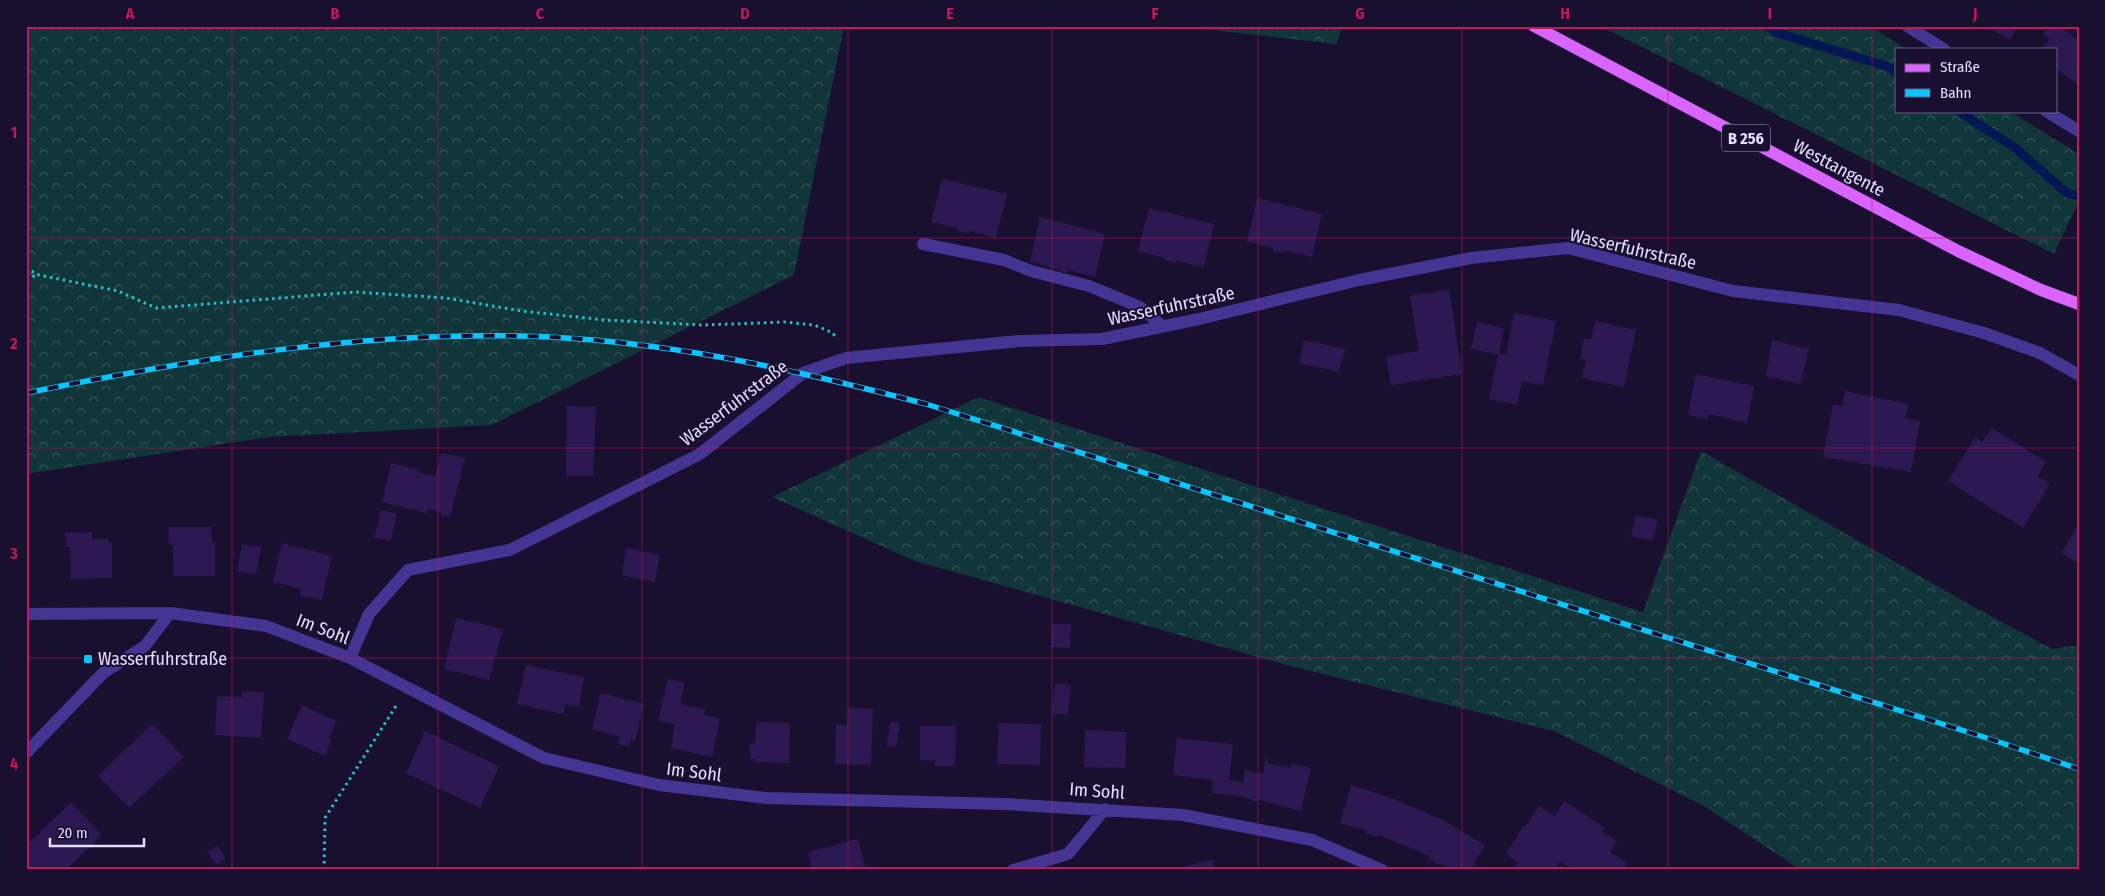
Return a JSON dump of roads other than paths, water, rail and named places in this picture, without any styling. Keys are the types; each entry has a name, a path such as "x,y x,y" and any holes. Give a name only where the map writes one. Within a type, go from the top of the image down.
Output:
{"main road":[{"name":"Westtangente","path":"1534,26 1958,251 2041,290 2079,304"}],"street":[{"path":"1907,26 1942,48"},
{"path":"2048,112 2079,131"},
{"path":"922,244 1004,260 1031,270 1089,286 1140,307 1162,326"},
{"name":"Wasserfuhrstraße","path":"350,658 369,614 408,570 510,550 700,454 803,373 846,358 1019,341 1102,339 1199,319 1359,280 1471,258 1568,248 1733,291 1899,310 1984,333 2032,350 2079,375"},
{"path":"26,753 102,673 145,646 170,613"},
{"name":"Im Sohl","path":"26,614 170,613 266,626 350,658 544,758 659,785 766,798 1005,804 1183,815 1312,840 1382,870"},
{"path":"1013,870 1068,854 1106,809"}],"waterway":[{"path":"1767,26 1778,33 1889,67 1895,71"},
{"path":"1960,112 2014,147 2067,193 2079,196"}],"railway":[{"path":"26,393 210,359 334,344 396,339 458,336 573,338 624,343 725,358 826,379 926,404 1990,739 2079,769"}],"place":[{"name":"Wasserfuhrstraße","path":"88,659"}]}
